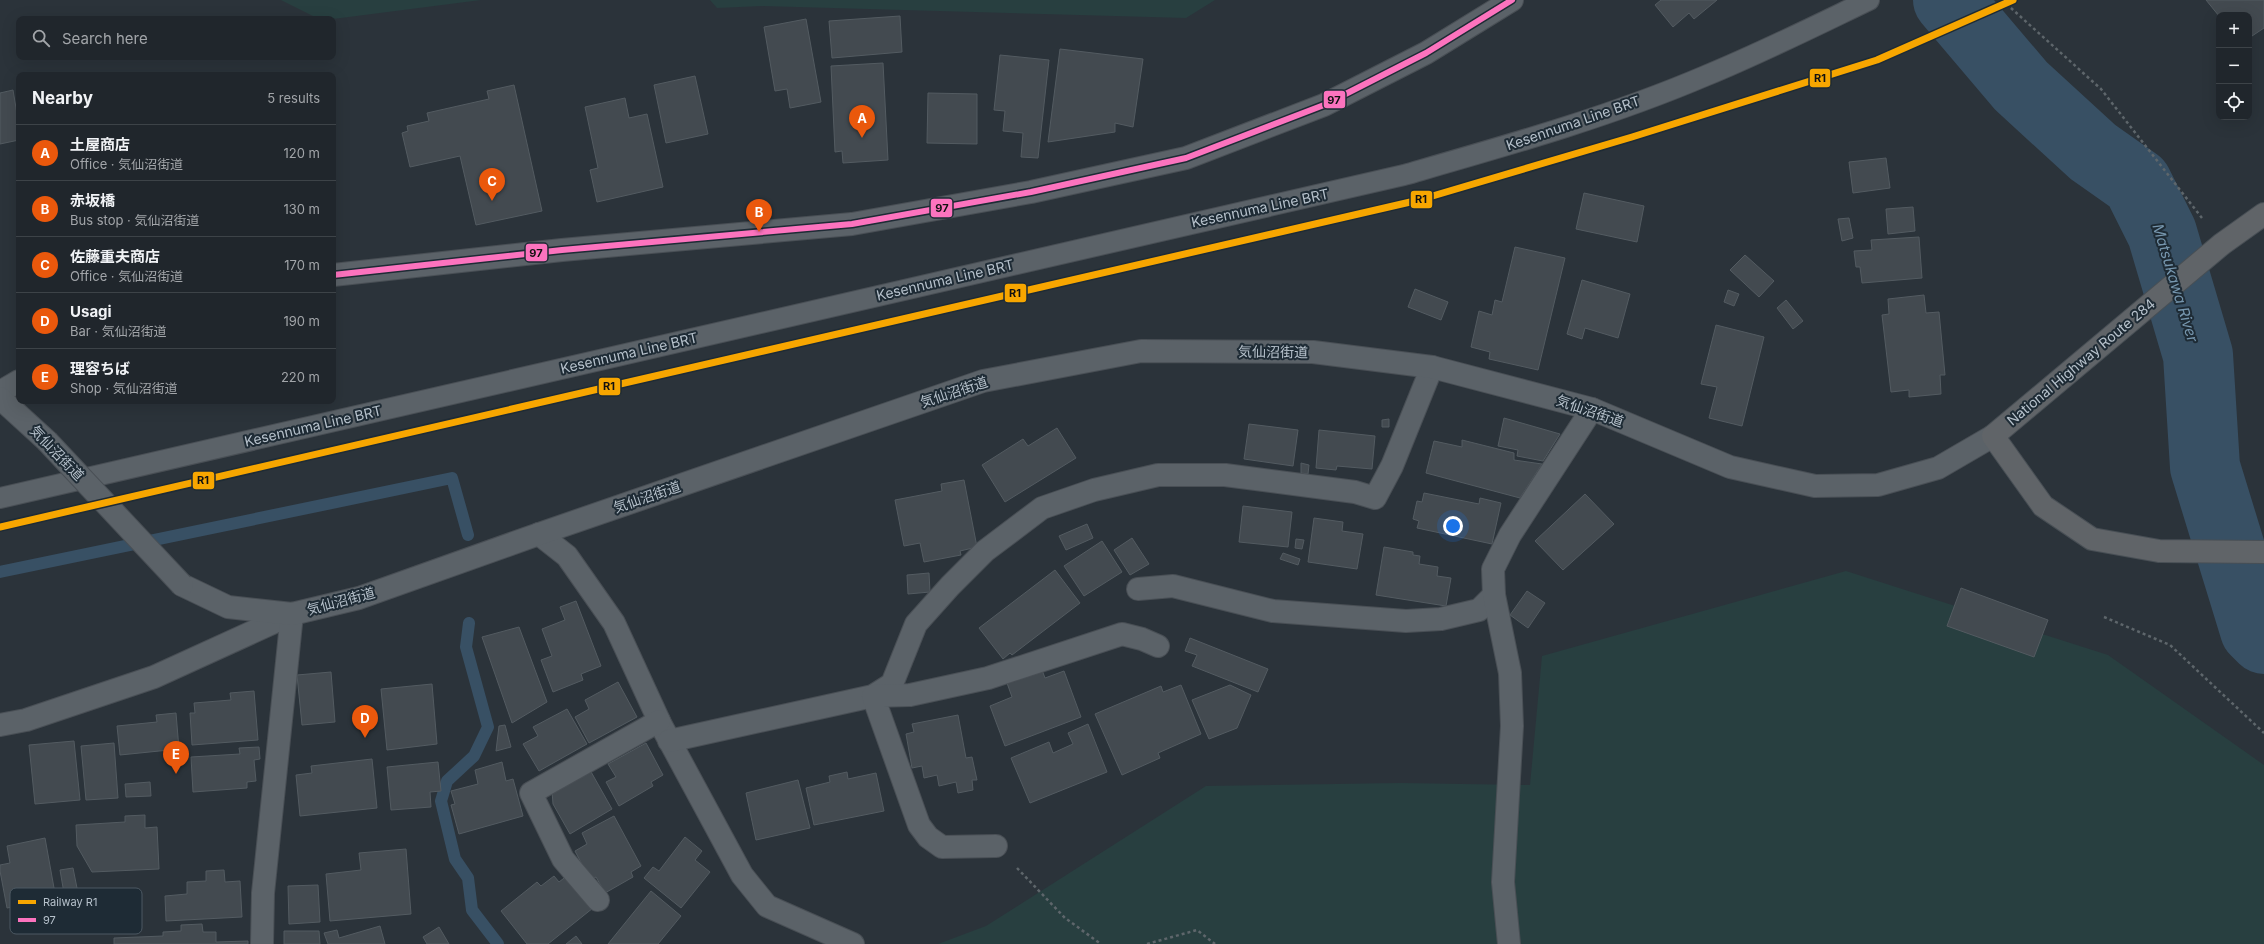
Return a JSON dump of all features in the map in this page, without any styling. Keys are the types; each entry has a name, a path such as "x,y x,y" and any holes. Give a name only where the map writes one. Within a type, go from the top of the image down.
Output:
{"highway":[{"name":"National Highway Route 284","path":"1993,436 2222,244 2264,214"},
{"path":"1993,436 2043,506 2092,538 2159,551 2264,552"}],"street":[{"path":"336,275 570,250 852,224 1031,192 1186,158 1324,105 1426,53 1512,0"},
{"name":"気仙沼街道","path":"0,398 47,441 182,585 228,607 292,614 359,598 539,534 983,381 1141,351 1313,352 1432,367 1592,409 1730,467 1815,486 1878,485 1938,468 1993,436"},
{"path":"873,696 892,684 916,624 950,586 985,551 1042,508 1094,490 1158,475 1225,475 1355,492 1375,498 1392,466 1432,367"},
{"path":"0,392 16,383"},
{"path":"1509,944 1503,882 1512,726 1510,673 1494,595 1493,569 1510,535 1592,409"},
{"path":"539,534 567,556 614,623 669,741 742,875 767,906 853,944"},
{"path":"1138,589 1173,586 1273,611 1406,621 1441,619 1479,610 1494,595"},
{"path":"0,725 26,720 154,677 292,614"},
{"path":"262,944 263,893 292,614"},
{"path":"669,741 873,696 910,695 988,678 1122,634 1142,639 1158,646"},
{"path":"873,696 919,825 928,837 942,846 996,846"},
{"path":"598,900 563,859 531,793 659,721"}],"lane":[{"name":"Kesennuma Line BRT","path":"0,498 1404,175 1505,146 1704,77 1869,0"}],"path":[{"path":"2002,0 2101,89 2222,244"},
{"path":"2104,617 2170,645 2264,733"},
{"path":"996,846 1065,918 1101,944"},
{"path":"1147,944 1196,930 1215,944"}],"green space":[{"path":"281,0 481,0 336,19 336,16 313,16"},
{"path":"710,0 1215,0 1186,18 762,6 717,8"},
{"path":"1846,571 2108,655 2264,765 2264,944 938,944 986,926 1206,786 1400,783 1530,785 1542,656"}],"building":[{"path":"1661,0 1717,0 1694,19 1689,13 1673,27 1655,5"},
{"path":"2206,0 2264,0 2264,28 2252,36 2252,12 2216,12"},
{"path":"900,16 902,52 832,58 829,21"},
{"path":"806,19 821,102 790,108 787,89 775,91 764,27"},
{"path":"1060,49 1143,59 1133,127 1115,123 1115,132 1048,142"},
{"path":"1000,55 1049,60 1038,158 1021,157 1023,133 1003,131 1005,111 994,110"},
{"path":"883,63 888,160 843,163 842,151 835,152 831,66"},
{"path":"695,76 708,134 666,143 654,85"},
{"path":"514,85 542,211 476,225 460,156 410,167 402,133 408,131 407,126 429,121 427,113 489,99 487,91"},
{"path":"13,90 16,108 16,141 0,144 0,93"},
{"path":"928,93 977,94 977,144 927,143"},
{"path":"625,98 629,118 647,114 663,187 597,202 590,170 598,168 585,107"},
{"path":"1886,158 1890,188 1853,193 1849,162"},
{"path":"1584,193 1644,206 1637,242 1576,229"},
{"path":"1913,207 1915,231 1888,234 1886,209"},
{"path":"1849,218 1853,238 1842,241 1838,219"},
{"path":"1919,237 1922,278 1862,283 1860,267 1856,267 1854,251 1872,250 1871,240"},
{"path":"1515,247 1565,258 1538,370 1489,359 1490,352 1471,347 1479,311 1492,315 1495,300 1502,302"},
{"path":"1745,255 1774,281 1759,297 1730,270"},
{"path":"1582,280 1630,294 1618,338 1585,328 1582,339 1567,334"},
{"path":"1415,289 1448,302 1441,320 1408,307"},
{"path":"1728,290 1739,294 1734,306 1724,302"},
{"path":"1924,295 1926,313 1939,312 1945,375 1940,375 1941,394 1909,397 1909,390 1891,392 1882,315 1889,314 1888,299"},
{"path":"1786,300 1803,321 1793,329 1777,308"},
{"path":"1716,325 1764,337 1742,426 1709,418 1717,387 1701,384"},
{"path":"1504,418 1560,434 1543,461 1517,456 1518,450 1498,446"},
{"path":"1389,419 1389,427 1382,427 1382,420"},
{"path":"1249,424 1298,430 1293,466 1244,459"},
{"path":"1057,428 1076,458 1005,502 982,465 1023,439 1028,446"},
{"path":"1319,430 1375,436 1372,469 1337,466 1336,470 1316,468"},
{"path":"1462,440 1514,453 1514,460 1542,464 1520,498 1426,473 1434,441 1462,447"},
{"path":"1301,463 1309,465 1308,474 1301,473"},
{"path":"964,480 977,547 960,551 961,555 924,562 920,543 904,546 895,500 942,491 941,484"},
{"path":"1424,493 1479,504 1480,498 1501,503 1492,544 1417,528 1419,521 1413,519 1417,501 1422,502"},
{"path":"1585,494 1614,524 1563,570 1535,541"},
{"path":"1243,506 1292,512 1288,547 1239,542"},
{"path":"1314,518 1343,522 1342,531 1363,534 1357,569 1308,562"},
{"path":"1087,524 1093,538 1066,550 1059,536"},
{"path":"1132,538 1149,564 1130,575 1114,550"},
{"path":"1296,539 1304,540 1302,549 1295,548"},
{"path":"1102,541 1122,572 1084,596 1064,566"},
{"path":"1384,547 1413,552 1413,555 1420,556 1419,564 1438,567 1437,576 1451,578 1446,606 1376,595"},
{"path":"1283,553 1300,559 1298,565 1280,559"},
{"path":"1055,570 1080,603 1012,655 1010,653 1003,659 979,628"},
{"path":"929,573 930,592 908,594 907,575"},
{"path":"1961,588 2048,620 2034,657 1947,626"},
{"path":"1527,591 1545,603 1528,628 1510,615"},
{"path":"576,601 601,666 581,674 583,680 553,692 541,660 552,656 542,629 565,620 560,607"},
{"path":"519,627 547,702 512,723 482,637"},
{"path":"1190,638 1268,669 1258,692 1192,666 1197,655 1185,651"},
{"path":"1042,670 1045,678 1064,671 1081,717 1005,746 990,706 1012,697 1007,683"},
{"path":"331,672 335,722 302,725 297,675"},
{"path":"618,682 637,717 589,743 575,717 589,709 585,700"},
{"path":"432,684 437,744 387,750 381,689"},
{"path":"1181,685 1201,734 1158,753 1160,758 1122,775 1095,714 1161,686 1163,692"},
{"path":"1230,685 1251,695 1237,728 1209,739 1192,700"},
{"path":"254,691 258,740 192,745 190,713 195,713 194,703 231,700 230,693"},
{"path":"567,709 587,744 539,771 523,744 538,736 533,727"},
{"path":"176,713 179,749 120,755 117,726 157,722 156,715"},
{"path":"958,715 966,758 972,757 977,780 972,780 973,790 958,793 956,782 939,786 937,775 924,778 922,766 912,768 906,734 914,732 912,724"},
{"path":"1088,724 1107,772 1030,803 1011,758 1049,742 1053,753 1073,744 1068,733"},
{"path":"505,725 511,747 496,751 499,726"},
{"path":"74,741 80,800 35,804 29,745"},
{"path":"114,743 118,798 86,800 81,746"},
{"path":"646,743 663,775 651,782 653,786 619,806 606,782 616,777 608,764"},
{"path":"259,747 260,759 254,760 256,781 247,782 247,788 193,792 191,757 240,754 239,748"},
{"path":"372,759 377,808 300,816 296,775 312,773 311,766"},
{"path":"438,762 441,791 430,792 431,807 391,810 387,767"},
{"path":"502,762 506,781 513,779 523,816 459,834 451,805 455,804 451,791 478,784 475,770"},
{"path":"590,770 612,809 570,834 553,804 552,791"},
{"path":"847,772 848,779 876,773 884,811 814,825 806,788 830,782 829,776"},
{"path":"798,780 810,828 756,840 746,793"},
{"path":"150,782 151,796 126,797 125,784"},
{"path":"145,815 145,828 157,827 159,869 92,872 77,846 76,825 125,822 125,816"},
{"path":"614,816 641,866 631,872 633,877 605,893 596,877 590,880 575,851 587,844 582,833"},
{"path":"685,837 702,851 695,860 710,872 681,908 644,878 653,867 659,871"},
{"path":"45,838 54,888 10,888 10,907 7,908 0,865 10,863 7,846"},
{"path":"406,849 411,914 330,921 326,874 361,870 359,853"},
{"path":"73,868 77,888 63,888 60,870"},
{"path":"224,870 225,882 240,881 242,917 166,921 165,896 187,894 187,882 206,881 206,871"},
{"path":"568,875 593,908 548,944 527,944 501,911 537,882 541,886 554,876 559,882"},
{"path":"318,885 320,922 289,924 288,886"},
{"path":"651,891 681,916 658,944 608,944"},
{"path":"202,924 203,932 216,932 216,942 248,941 248,944 114,944 114,938 163,936 163,932 181,931 181,925"},
{"path":"380,926 385,944 328,944 324,933 337,930 339,938"},
{"path":"439,927 449,944 427,944 423,937"},
{"path":"284,931 319,931 320,944 284,944"},
{"path":"576,936 582,944 566,944"}],"waterway":[{"name":"Matsukawa River","path":"1948,0 2021,86 2093,152 2137,183 2162,233 2198,355 2205,467 2255,630 2264,639"},
{"path":"0,572 452,478 468,535"},
{"path":"469,623 466,647 488,727 474,756 447,781 441,801 455,859 468,878 472,910 498,944"}],"rail line":[{"name":"R1","path":"0,527 1419,200 1632,137 1877,60 2013,0"}],"transit line":[{"name":"97","path":"336,275 562,250 852,224 1031,192 1186,158 1324,105 1426,53 1512,0"}],"place":[{"name":"土屋商店","path":"862,138"},
{"name":"佐藤重夫商店","path":"492,201"},
{"name":"赤坂橋","path":"759,232"},
{"name":"Usagi","path":"365,738"},
{"name":"理容ちば","path":"176,774"}]}
